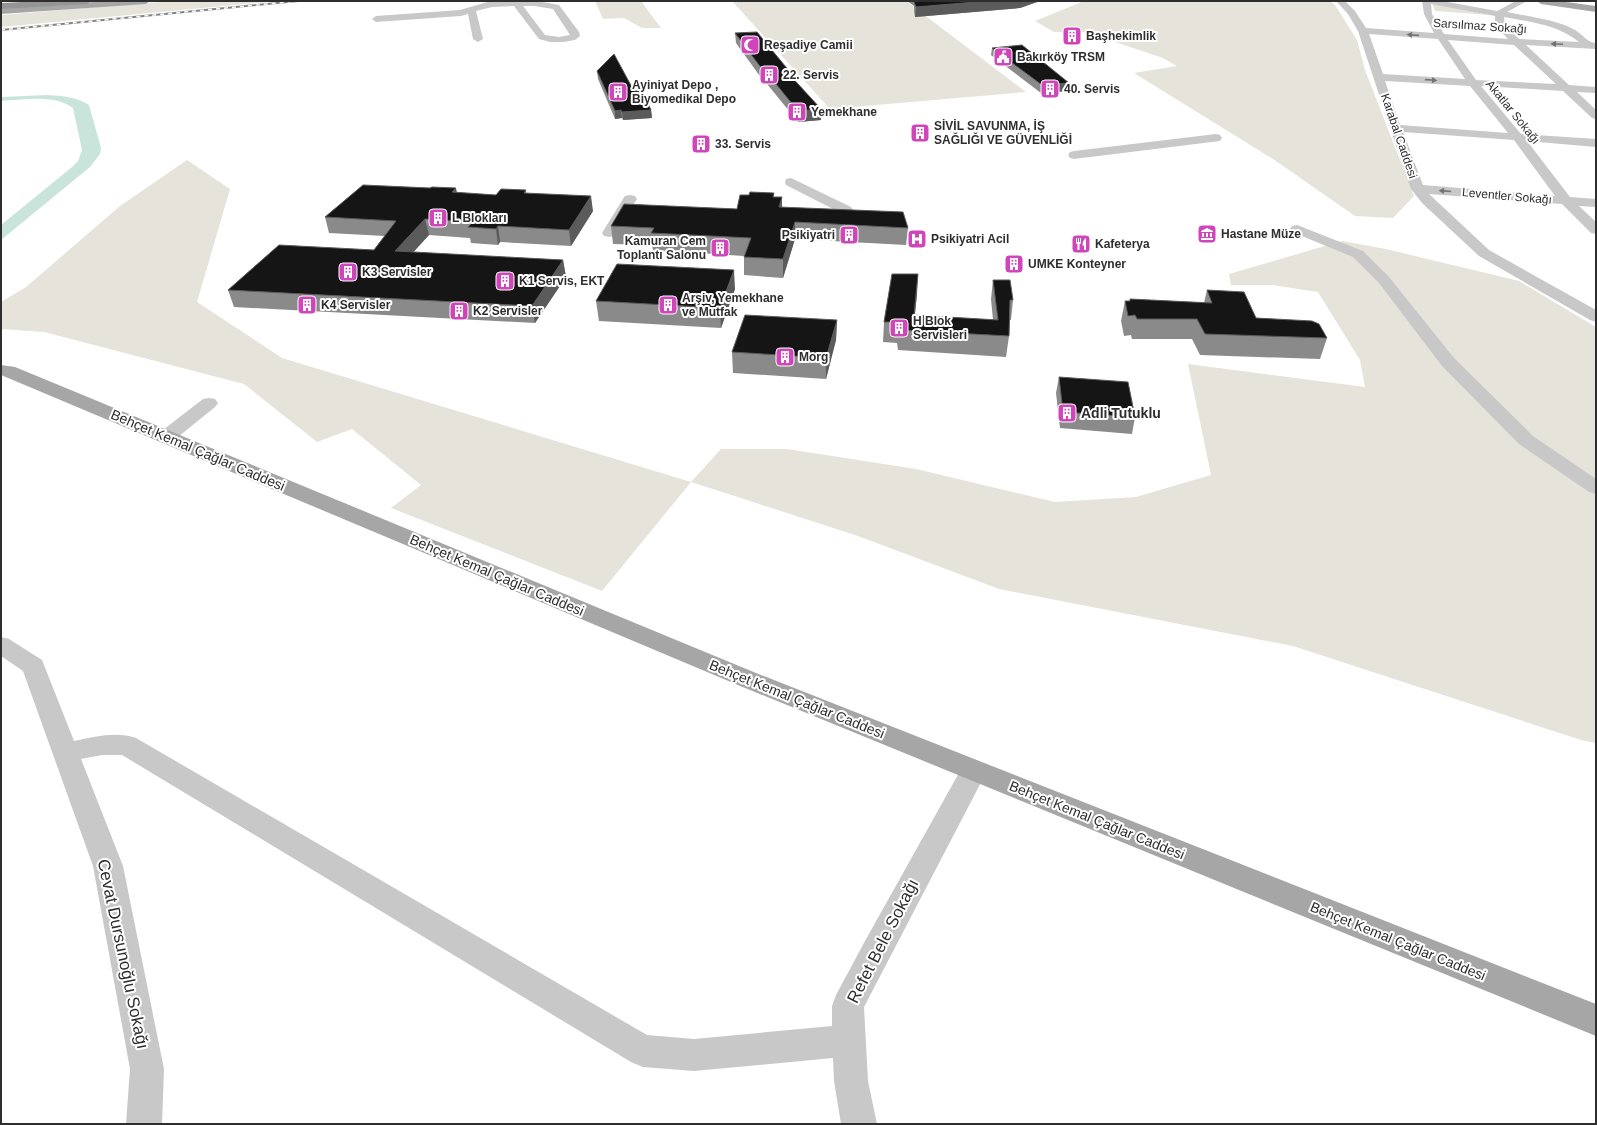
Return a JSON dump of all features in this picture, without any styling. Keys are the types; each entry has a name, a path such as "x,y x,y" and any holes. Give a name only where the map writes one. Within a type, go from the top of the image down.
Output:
{"highway":[{"path":"1,6 87,1"}],"main road":[{"path":"1,11 146,1"},
{"path":"1541,1 1596,8"},
{"path":"1581,1 1596,8"},
{"path":"1,14 102,4"},
{"name":"Behçet Kemal Çağlar Caddesi","path":"1,370 9,371 699,659 974,771 1596,1020"}],"street":[{"name":"Karabal Caddesi","path":"1340,1 1352,13 1363,31 1411,173 1418,188 1446,220 1484,253 1596,317"},
{"path":"1426,1 1528,18 1557,25 1571,31 1594,47"},
{"name":"Akatlar Sokağı","path":"1426,1 1428,14 1441,37 1473,83 1517,136 1566,201 1596,230"},
{"path":"1499,13 1523,1"},
{"path":"376,19 446,14 471,10 491,4 515,2 556,7 574,32 575,36 570,39 559,40 542,38 515,2"},
{"path":"471,10 478,39"},
{"path":"1499,13 1500,25 1515,42 1553,75 1565,89 1596,116"},
{"name":"Sarsılmaz Sokağı","path":"1363,31 1594,47"},
{"path":"1378,77 1596,90"},
{"path":"1396,128 1596,143"},
{"path":"1074,155 1216,138"},
{"path":"791,182 846,210"},
{"name":"Leventler Sokağı","path":"1418,188 1596,203"},
{"path":"609,233 630,199"},
{"path":"1297,229 1358,254 1384,280 1448,362 1526,440 1596,488"},
{"path":"166,437 209,402"},
{"name":"Cevat Dursunoğlu Sokağı","path":"1,644 33,666 108,866 147,1069 144,1124"},
{"path":"65,753 102,745 127,745 643,1051 694,1055 849,1040"},
{"name":"Refet Bele Sokağı","path":"859,1124 851,1081 848,1006 876,951 974,771"}],"shaded area":[{"path":"172,1 277,1 1,27 1,15"},
{"path":"595,1 641,1 661,28 642,28 624,18 603,19"},
{"path":"732,1 906,1 1026,92 830,109"},
{"path":"1084,1 1330,1 1335,5 1357,40 1365,70 1414,196 1393,218 1355,216 1273,159 1134,73 1177,66 1163,58 1085,32 1054,32 1035,21"},
{"path":"1432,3 1489,15 1435,11"},
{"path":"48,95 64,96 89,105 101,148 100,154 90,167 1,240 1,225 72,167 78,161 82,150 73,108 48,99 1,101 1,97"},
{"path":"187,160 230,189 197,302 282,358 691,482 602,591 391,508 421,485 352,429 317,442 244,384 44,332 1,329 1,302 26,287 120,206"},
{"path":"1342,241 1386,249 1519,281 1596,327 1596,743 1581,740 1293,646 999,589 858,536 691,482 721,449 787,449 916,469 1055,502 1136,497 1211,475 1188,364 1365,387 1360,360 1318,292 1272,285 1231,285 1229,274"}],"building":[{"path":"988,1 916,7 914,2"},
{"path":"757,32 790,72 787,72 821,109 798,111 763,68 762,69 735,33"},
{"path":"1022,45 1069,83 1042,85 992,48"},
{"path":"614,54 634,91 642,91 651,110 615,111 597,71"},
{"path":"363,185 456,188 452,192 496,195 501,189 526,190 524,193 591,196 569,230 498,226 496,229 468,227 473,222 425,219 395,251 563,260 532,306 228,290 279,245 374,250 396,221 325,217"},
{"path":"750,192 774,193 773,197 782,197 779,207 903,212 908,228 795,222 783,259 744,257 751,238 651,233 654,228 611,226 624,204 737,209 740,195 749,195"},
{"path":"617,264 734,270 720,308 596,301"},
{"path":"892,274 918,274 914,315 998,320 993,280 1010,280 1013,300 1010,300 1009,336 899,330 898,322 884,322"},
{"path":"1207,290 1244,292 1256,318 1312,321 1319,324 1327,338 1205,334 1197,319 1137,319 1135,315 1128,316 1125,301 1130,301 1130,299 1212,303"},
{"path":"745,315 837,320 826,358 732,352"},
{"path":"1059,377 1128,382 1135,417 1063,412"}],"railway":[{"path":"1,30 298,1"}],"place":[{"name":"Başhekimlik","path":"1072,36"},
{"name":"Reşadiye Camii","path":"750,45"},
{"name":"Bakırköy TRSM","path":"1003,57"},
{"name":"22. Servis","path":"769,75"},
{"name":"40. Servis","path":"1050,89"},
{"name":"Ayiniyat Depo , Biyomedikal Depo","path":"618,92"},
{"name":"Yemekhane","path":"797,112"},
{"name":"SİVİL SAVUNMA, İŞ SAĞLIĞI VE GÜVENLİĞİ","path":"920,133"},
{"name":"33. Servis","path":"701,144"},
{"name":"L Blokları","path":"438,218"},
{"name":"Hastane Müze","path":"1207,234"},
{"name":"Psikiyatri","path":"849,235"},
{"name":"Psikiyatri Acil","path":"917,239"},
{"name":"Kafeterya","path":"1081,244"},
{"name":"Kamuran Cem Toplantı Salonu","path":"720,248"},
{"name":"UMKE Konteyner","path":"1014,264"},
{"name":"K3 Servisler","path":"348,272"},
{"name":"K1 Servis, EKT","path":"505,281"},
{"name":"K4 Servisler","path":"307,305"},
{"name":"Arşiv, Yemekhane ve Mutfak","path":"668,305"},
{"name":"K2 Servisler","path":"459,311"},
{"name":"H Blok Servisleri","path":"899,328"},
{"name":"Morg","path":"785,357"},
{"name":"Adli Tutuklu","path":"1067,413"}]}
